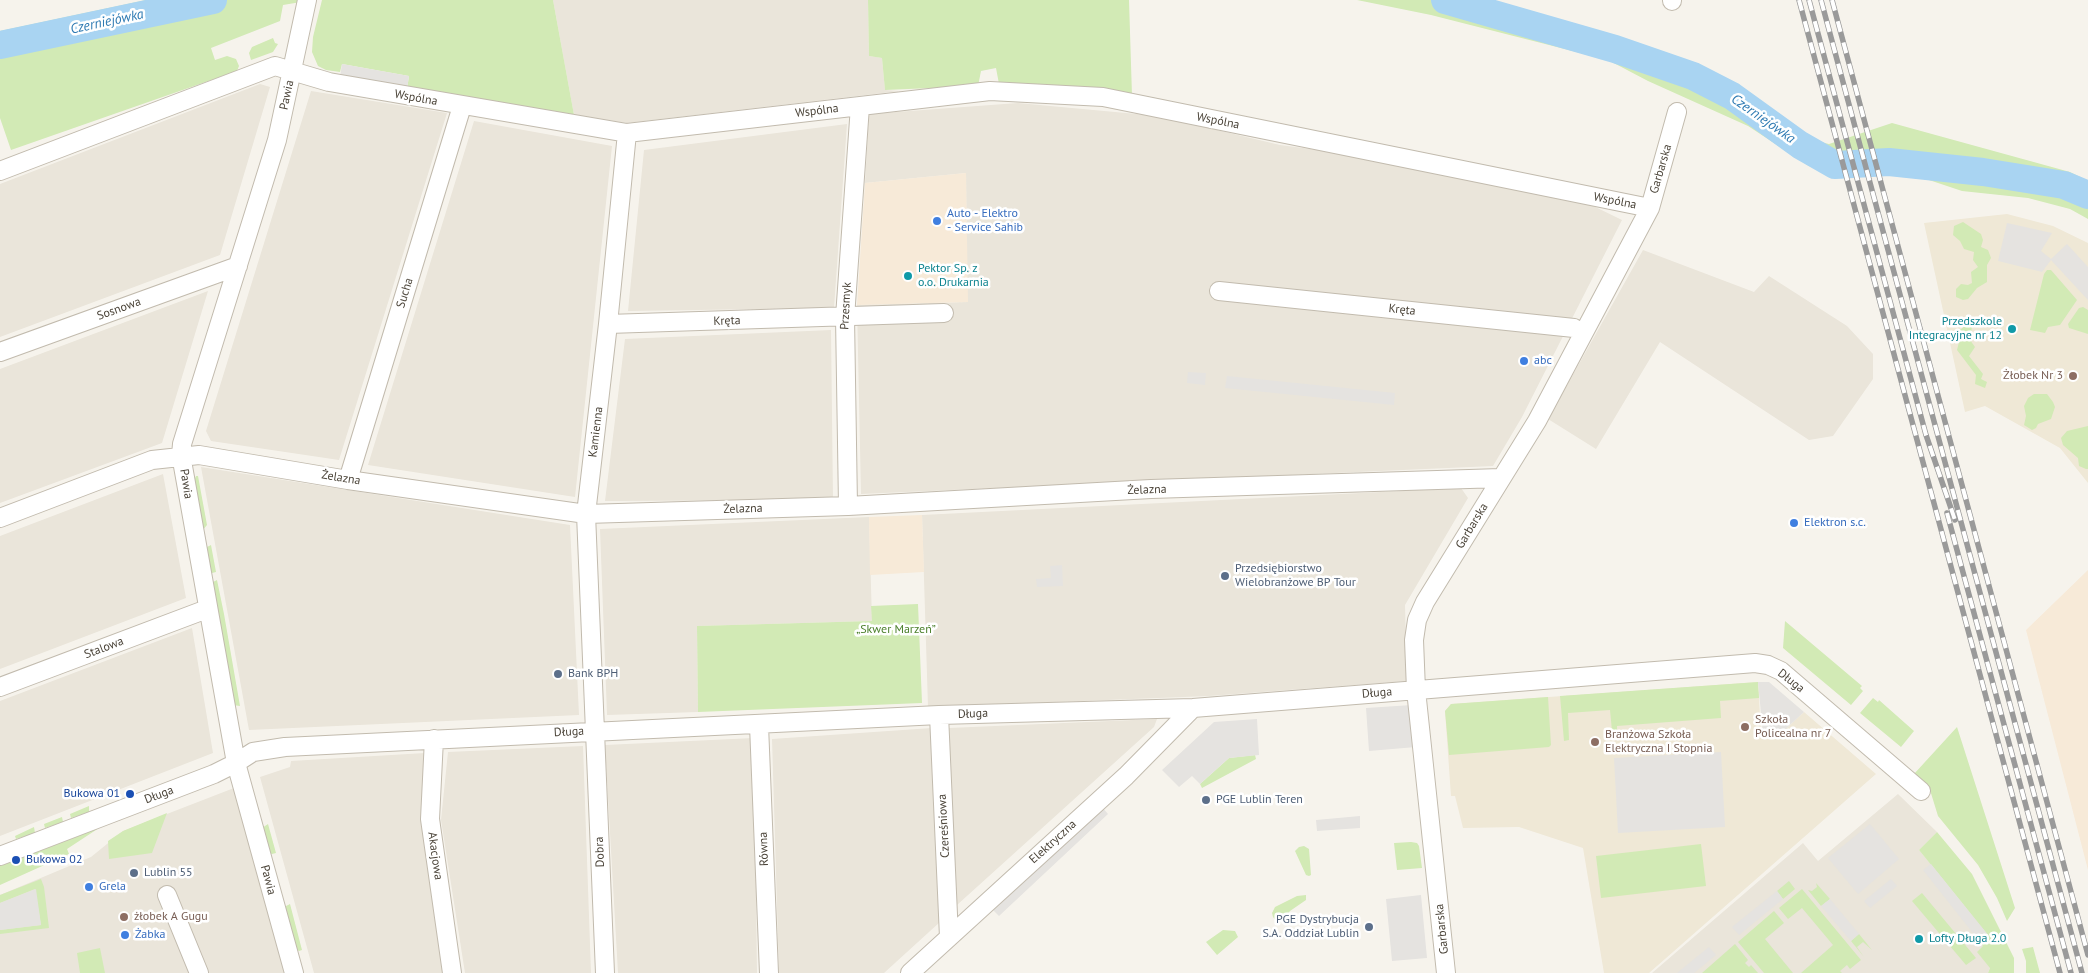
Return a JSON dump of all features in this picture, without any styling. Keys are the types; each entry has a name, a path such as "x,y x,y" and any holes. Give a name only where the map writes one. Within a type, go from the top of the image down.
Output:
{"street":[{"name":"Pawia","path":"294,973 236,764 207,609 182,455 182,444 278,140 306,5"},
{"name":"Wspólna","path":"0,171 275,66 329,82 627,133 990,91 1104,97 1650,208"},
{"name":"Sucha","path":"348,480 462,106"},
{"name":"Przesmyk","path":"848,506 845,317 860,106"},
{"name":"Garbarska","path":"1446,973 1416,690 1414,640 1418,620 1426,602 1537,421 1650,208 1677,112"},
{"name":"Kamienna","path":"595,731 586,514 608,324 627,133"},
{"name":"Sosnowa","path":"0,352 238,266"},
{"name":"Kręta","path":"1219,291 1574,328 1583,333"},
{"name":"Kręta","path":"608,324 944,314"},
{"name":"Żelazna","path":"0,518 152,460 182,455 204,455 348,480 586,514 848,506 1141,490 1501,478"},
{"name":"Stalowa","path":"0,687 207,609"},
{"name":"Długa","path":"0,856 236,764 253,752 285,747 939,715 1193,708 1755,663 1768,665 1781,671 1920,791"},
{"name":"Elektryczna","path":"910,973 1126,776 1193,708"},
{"name":"Czereśniowa","path":"939,715 949,937"},
{"name":"Równa","path":"759,725 769,973"},
{"name":"Dobra","path":"595,731 605,973"},
{"name":"Akacjowa","path":"434,739 430,819 452,973"},
{"path":"167,895 199,973"}],"shaded area":[{"path":"553,0 868,0 869,56 882,58 885,90 900,91 627,123 574,115"},
{"path":"342,64 409,76 407,89 340,77"},
{"path":"260,84 270,87 220,255 0,337 0,184"},
{"path":"311,91 447,113 339,460 211,441 206,431"},
{"path":"1018,103 1158,116 1280,145 1538,179 1622,220 1522,417 1493,466 861,494 857,305 967,302 966,173 865,183 869,114"},
{"path":"474,121 612,146 575,497 368,465"},
{"path":"847,124 834,308 628,311 644,150"},
{"path":"966,173 968,302 857,305 865,183"},
{"path":"2007,214 2053,226 2088,243 2088,483 2060,448 1985,406 1965,412 1924,223"},
{"path":"2007,223 2052,233 2041,251 2051,259 2067,244 2088,267 2088,300 2051,260 2042,272 1998,261"},
{"path":"1643,250 1754,292 1769,276 1847,326 1873,354 1873,379 1833,436 1809,440 1660,342 1596,449 1548,419"},
{"path":"208,291 162,443 0,503 0,369"},
{"path":"831,330 833,500 605,501 625,339"},
{"path":"1188,372 1206,373 1205,385 1187,383"},
{"path":"1227,376 1395,393 1394,405 1225,388"},
{"path":"201,467 570,525 579,715 249,730"},
{"path":"163,474 186,598 0,669 0,536"},
{"path":"1461,488 1468,498 1405,605 1407,681 1209,696 928,707 922,515"},
{"path":"922,515 924,572 870,575 869,517"},
{"path":"869,517 872,621 697,626 698,712 607,715 600,529"},
{"path":"1062,565 1063,586 1037,587 1036,579 1051,578 1050,566"},
{"path":"2088,570 2088,870 2026,630"},
{"path":"192,628 213,753 0,836 0,701"},
{"path":"1758,682 1761,734 1779,735 1804,712 1876,774 1649,973 1604,973 1583,848 1519,827 1463,828 1455,796 1451,796 1445,711 1451,704"},
{"path":"1758,682 1769,682 1804,712 1779,735 1763,734"},
{"path":"1412,705 1416,747 1369,751 1366,708"},
{"path":"1157,719 1154,727 957,905 949,728"},
{"path":"1257,719 1259,755 1229,758 1200,784 1192,776 1179,787 1162,770 1214,722"},
{"path":"932,728 940,922 884,973 779,973 772,739"},
{"path":"754,738 757,973 618,973 605,745"},
{"path":"583,746 591,973 465,973 441,820 448,752"},
{"path":"1721,752 1725,827 1618,833 1614,758"},
{"path":"425,753 421,825 447,973 314,973 260,777 290,767 291,761"},
{"path":"234,788 287,973 0,973 0,895 91,857 123,831"},
{"path":"1898,794 1937,832 1919,850 1998,946 1988,973 1652,973 1803,843 1818,861"},
{"path":"1102,807 1108,814 999,916 992,909"},
{"path":"1360,816 1360,828 1317,831 1316,820"},
{"path":"1870,824 1899,859 1858,894 1828,858"},
{"path":"1931,864 1988,935 1980,942 1923,870"},
{"path":"1891,879 1897,886 1870,908 1864,901"},
{"path":"36,889 41,925 0,930 0,903"},
{"path":"1777,891 1783,899 1739,935 1732,927"},
{"path":"1421,895 1427,958 1392,961 1386,899"},
{"path":"1830,899 1859,934 1851,941 1821,906"},
{"path":"1709,947 1716,955 1694,973 1677,973"}],"green space":[{"path":"146,0 313,0 283,5 280,21 211,48 215,60 227,56 236,59 239,66 237,71 11,150 0,118 0,31"},
{"path":"322,0 553,0 574,115 407,89 409,76 342,64 340,72 326,70 318,66 312,52 313,37"},
{"path":"868,0 1129,0 1132,96 999,84 996,68 981,71 978,86 885,90 882,58 869,56"},
{"path":"1357,0 1482,0 1559,23 1618,36 1738,85 1808,139 1829,144 1892,123 2070,172 2088,181 2088,219 2070,209 2028,198 1962,191 1908,173 1833,173 1809,166 1748,126 1648,81 1608,60 1431,15"},
{"path":"273,38 275,43 278,44 273,52 251,60 249,53 252,47"},
{"path":"1963,222 1981,234 1983,240 1981,247 1988,250 1991,258 1987,265 1987,282 1977,288 1968,299 1963,300 1956,297 1956,289 1961,284 1968,285 1972,283 1971,272 1978,267 1973,260 1974,252 1964,249 1960,241 1953,235 1954,226"},
{"path":"2047,270 2051,270 2077,300 2060,325 2048,327 2045,333 2030,330 2044,274"},
{"path":"2083,307 2088,310 2088,334 2069,328 2068,324 2079,308"},
{"path":"1969,323 1972,326 1970,340 1975,347 1969,356 1983,374 1981,379 1987,382 1985,388 1975,384 1976,375 1957,350 1959,342 1956,338 1956,333"},
{"path":"2034,394 2047,394 2055,407 2051,419 2038,424 2032,430 2024,425 2026,416 2024,406 2028,398"},
{"path":"2088,426 2088,469 2086,469 2079,466 2078,458 2063,445 2061,438 2067,431"},
{"path":"196,476 198,476 207,525 202,531 193,483"},
{"path":"211,545 216,572 212,573 209,571 205,548"},
{"path":"217,580 240,706 233,705 211,583"},
{"name":"„Skwer Marzeń”","path":"918,604 922,703 698,712 697,626 872,621 871,606"},
{"path":"1785,621 1862,686 1860,688 1863,691 1851,705 1783,648"},
{"path":"1758,682 1759,698 1720,701 1721,718 1617,726 1617,730 1612,731 1610,710 1568,713 1569,740 1564,741 1560,696"},
{"path":"1548,697 1551,745 1549,747 1449,755 1445,711 1451,704"},
{"path":"1873,698 1878,702 1879,700 1914,731 1901,747 1860,713"},
{"path":"1957,727 2015,908 2007,921 1997,898 1978,865 1938,816 1930,790 1914,774"},
{"path":"1255,755 1256,759 1202,788 1200,784 1229,758"},
{"path":"89,806 89,812 71,818 70,814"},
{"path":"167,813 152,853 109,859 108,841 123,831"},
{"path":"62,817 63,822 45,828 44,824"},
{"path":"268,824 276,853 272,854 269,853 262,828"},
{"path":"34,827 35,833 16,839 15,836"},
{"path":"99,828 67,849 69,854 0,885 0,866"},
{"path":"1937,832 1972,874 2014,958 2014,973 1988,973 1990,968 1977,952 1983,946 1980,942 1988,935 1919,850"},
{"path":"1394,843 1417,843 1419,846 1422,868 1397,870"},
{"path":"1701,844 1706,886 1601,898 1596,856"},
{"path":"1304,846 1309,849 1311,875 1309,876 1306,875 1295,851 1299,847"},
{"path":"41,879 44,887 49,928 0,934 0,930 41,925 35,889 0,903 0,895"},
{"path":"1789,881 1795,889 1783,899 1777,891"},
{"path":"1816,883 1830,899 1821,906 1808,890 1812,891 1817,887"},
{"path":"1802,889 1861,960 1850,969 1847,965 1840,971 1842,973 1801,973 1833,945 1802,908 1788,919 1779,908"},
{"path":"1922,893 1976,958 1966,965 1912,901"},
{"path":"1306,895 1306,900 1290,911 1279,924 1273,917 1272,913 1275,907 1297,896"},
{"path":"290,904 302,950 299,951 296,949 284,907"},
{"path":"1774,911 1784,923 1765,939 1793,973 1764,973 1738,942"},
{"path":"1223,930 1235,931 1238,937 1217,955 1206,942"},
{"path":"1859,934 1872,950 1863,942 1857,947 1864,957 1851,941"},
{"path":"1735,944 1748,960 1745,963 1749,967 1751,965 1758,973 1702,973"},
{"path":"2033,947 2040,973 2026,973 2026,961 2022,949"},
{"path":"100,948 105,973 80,973 77,953"}],"waterway":[{"name":"Czerniejówka","path":"0,45 213,0"},
{"name":"Czerniejówka","path":"1445,0 1615,49 1693,76 1732,96 1800,145 1835,165 1889,162 1983,172 2064,185 2088,195"}],"railway":[{"path":"1799,0 2060,973"},
{"path":"1809,0 1926,435 1955,520"},
{"path":"1821,0 2082,973"},
{"path":"1832,0 2088,955"},
{"path":"1947,513 2071,973"}],"place":[{"name":"Auto - Elektro - Service Sahib","path":"937,221"},
{"name":"Pektor Sp. z o.o. Drukarnia","path":"908,276"},
{"name":"Przedszkole Integracyjne nr 12","path":"2012,329"},
{"name":"abc","path":"1524,361"},
{"name":"Żłobek Nr 3","path":"2073,376"},
{"name":"Elektron s.c.","path":"1794,523"},
{"name":"Przedsiębiorstwo Wielobranżowe BP Tour","path":"1225,576"},
{"name":"Bank BPH","path":"558,674"},
{"name":"Szkoła Policealna nr 7","path":"1745,727"},
{"name":"Branżowa Szkoła Elektryczna I Stopnia","path":"1595,742"},
{"name":"Bukowa 01","path":"130,794"},
{"name":"PGE Lublin Teren","path":"1206,800"},
{"name":"Bukowa 02","path":"16,860"},
{"name":"Lublin 55","path":"134,873"},
{"name":"Grela","path":"89,887"},
{"name":"żłobek A Gugu","path":"124,917"},
{"name":"PGE Dystrybucja S.A. Oddział Lublin","path":"1369,927"},
{"name":"Żabka","path":"125,935"},
{"name":"Lofty Długa 2.0","path":"1919,939"}]}
